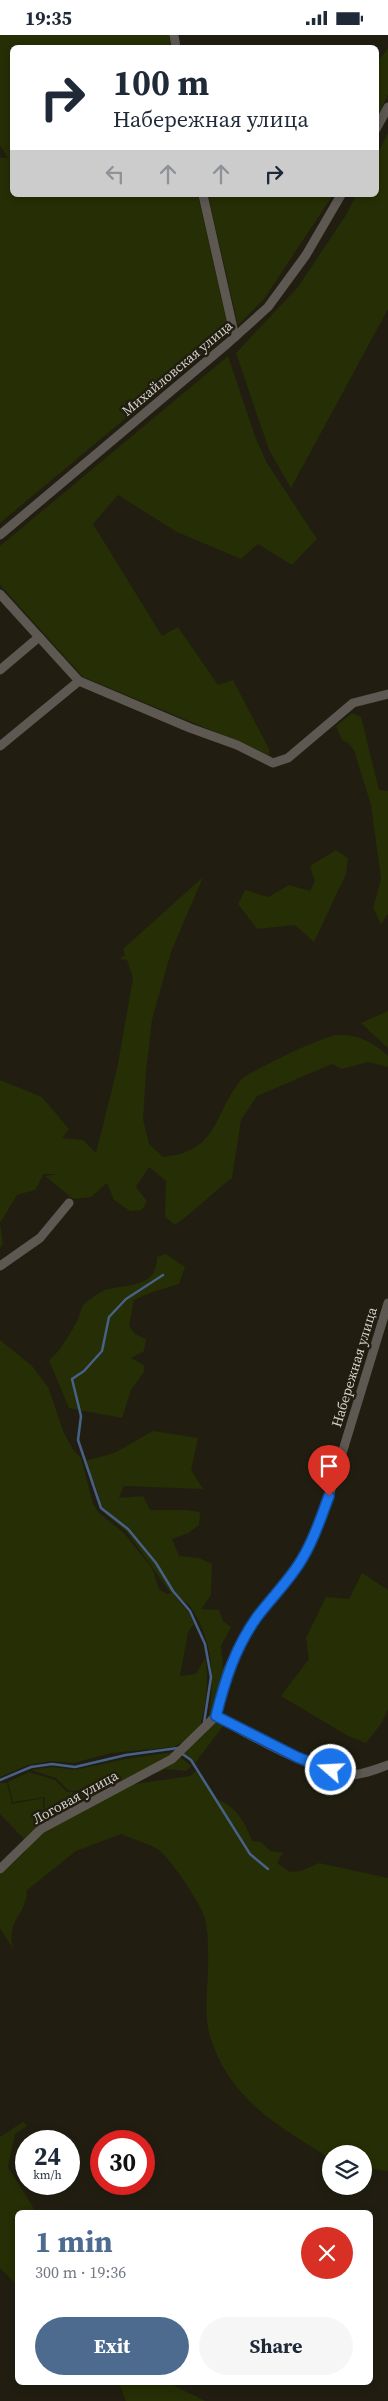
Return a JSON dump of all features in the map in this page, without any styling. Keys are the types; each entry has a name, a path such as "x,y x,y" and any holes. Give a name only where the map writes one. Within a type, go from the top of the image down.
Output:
{"street":[{"path":"379,124 388,107"},
{"path":"203,197 235,337"},
{"name":"Михайловская улица","path":"0,535 268,307 306,255 340,197"},
{"path":"0,593 79,681 190,728 237,745 273,763 288,758 353,703 388,695"},
{"path":"0,670 40,637"},
{"path":"0,747 79,681"},
{"path":"0,1266 40,1238 69,1203"},
{"name":"Набережная улица","path":"213,1719 228,1669 237,1649 255,1620 301,1561 313,1538 329,1496 388,1303"},
{"path":"213,1719 314,1765 347,1775 388,1765"},
{"name":"Логовая улица","path":"0,1869 41,1829 172,1759 213,1719"}],"green space":[{"path":"0,35 169,35 171,45 10,45 10,197 198,197 229,332 0,523 0,158 8,158 0,145"},
{"path":"388,48 388,95 379,113 379,60"},
{"path":"388,133 388,309 291,488 269,450 236,353 298,287 346,215 355,197 379,197 379,150"},
{"path":"208,197 332,197 264,299 238,325"},
{"path":"228,356 256,439 267,463 317,539 292,565 258,544 241,559 177,532 118,495 93,524 162,636 178,627 218,685 233,680 269,749 269,756 83,677 0,585 0,546"},
{"path":"352,713 361,717 379,790 388,791 388,914 381,924 373,908 381,879 371,805 354,750 348,743 342,740 336,726"},
{"path":"336,850 348,858 346,874 314,942 295,925 257,929 238,904 245,890 268,897 289,885 310,891 315,881 310,866"},
{"path":"203,877 171,952 152,1020 143,1119 149,1144 163,1157 195,1148 205,1140 231,1094 246,1076 270,1063 329,1037 343,1035 358,1037 371,1043 388,1056 388,1067 368,1062 342,1069 332,1064 257,1096 241,1120 232,1178 175,1225 165,1217 166,1181 149,1167 136,1187 147,1201 142,1210 130,1211 114,1200 107,1183 91,1197 73,1199 45,1176 58,1174 44,1174 35,1190 17,1195 0,1223 0,1080 42,1097 69,1129 62,1138 83,1140 96,1153 117,1069 133,978 127,960 119,959 125,955 123,949"},
{"path":"388,1011 388,1048 361,1023"},
{"path":"0,1223 3,1244 0,1248"},
{"path":"166,1254 185,1267 179,1284 134,1300 129,1326 135,1334 146,1339 144,1351 131,1358 144,1365 144,1372 131,1390 122,1418 69,1408 49,1360 58,1352 65,1341 83,1306 99,1293 109,1289 134,1285 148,1279 156,1267 157,1257"},
{"path":"0,1340 32,1366 48,1387 64,1433 74,1451 81,1458 93,1504 99,1513 124,1533 152,1568 159,1589 167,1594 171,1593 127,1532 102,1511 98,1492 85,1461 114,1453 153,1431 198,1438 191,1470 203,1489 124,1486 119,1498 143,1496 150,1510 200,1512 199,1525 188,1533 172,1539 179,1556 199,1558 212,1564 211,1595 201,1609 219,1610 223,1621 231,1627 221,1646 224,1675 218,1717 223,1726 195,1763 178,1749 205,1734 211,1702 212,1670 206,1639 200,1624 191,1607 174,1595 189,1613 194,1624 188,1632 180,1676 196,1674 205,1658 207,1686 199,1732 174,1747 111,1753 74,1763 51,1761 28,1765 0,1777"},
{"path":"362,1573 388,1590 388,1709 381,1724 366,1743 348,1736 281,1696 309,1659 306,1638 326,1597 349,1599"},
{"path":"174,1752 191,1766 186,1771 165,1769 160,1772 129,1777 103,1790 69,1791 56,1778 31,1770 52,1767 75,1770 125,1759"},
{"path":"196,1771 232,1824 249,1854 269,1869 271,1870 251,1853 216,1799 229,1806 239,1815 252,1841 261,1842 270,1851 283,1853 277,1863 290,1872 301,1871 319,1863 388,1878 388,2171 372,2169 372,2145 322,2145 322,2153 258,2109 230,2078 219,2058 208,2029 206,2004 208,1945 203,1912 185,1882 159,1850 121,1834 76,1851 27,1890 24,1905 12,1931 13,1949 0,1928 0,1875 24,1853 29,1844 42,1831 128,1785 190,1776"},
{"path":"29,1772 55,1780 67,1792 102,1792 80,1804 62,1802 44,1815 45,1797 13,1802 8,1782"},
{"path":"0,1783 7,1783 12,1804 43,1798 43,1818 62,1804 79,1806 25,1840 0,1814"},
{"path":"23,2122 27,2126 21,2130 15,2130 8,2167 15,2178 15,2195 25,2195 35,2210 15,2210 15,2283 0,2268 0,2137"},
{"path":"120,2385 173,2385 205,2401 126,2401"}],"waterway":[{"path":"163,1275 126,1299 109,1317 102,1351 84,1371 72,1379 81,1416 78,1440 101,1508 128,1529 156,1563 173,1591 190,1611 205,1644 211,1677 204,1723"},
{"path":"0,1780 31,1767 52,1764 75,1767 126,1755 178,1748"},
{"path":"181,1753 191,1760 250,1854 268,1869"}],"route":[{"path":"329,1496 313,1538 301,1561 255,1620 237,1649 228,1669 216,1716 245,1733 314,1765 331,1770"}]}
